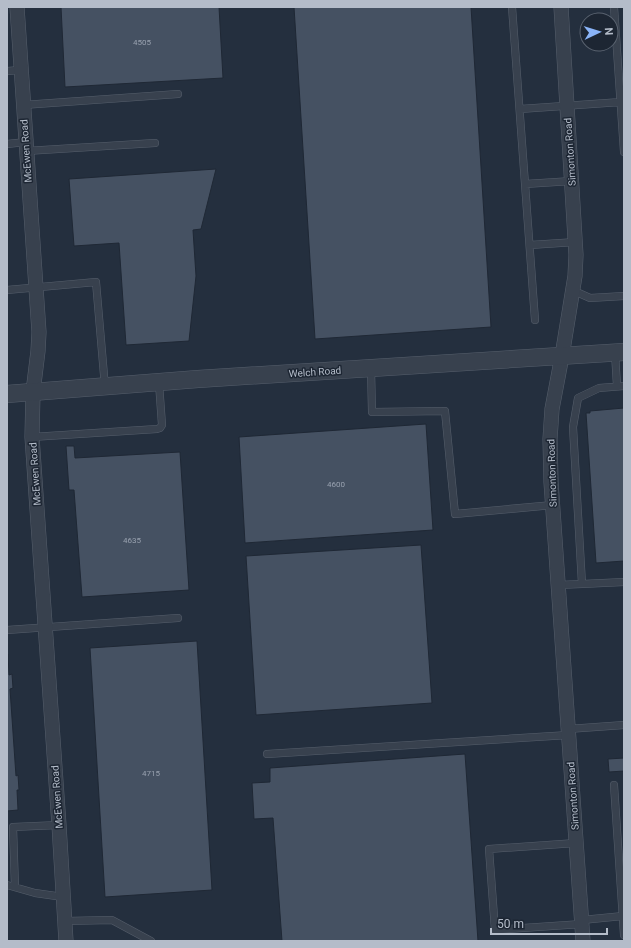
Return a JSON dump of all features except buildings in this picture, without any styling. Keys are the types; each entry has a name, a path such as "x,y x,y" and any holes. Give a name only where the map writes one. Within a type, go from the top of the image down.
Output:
{"street":[{"name":"McEwen Road","path":"17,7 14,70 23,105 39,332 33,392 32,437 66,941"},
{"name":"Simonton Road","path":"561,7 576,242 575,276 552,409 550,439 558,585 583,941"},
{"name":"Welch Road","path":"7,394 159,382 619,352"}],"lane":[{"path":"512,7 536,320"},
{"path":"614,7 624,152"},
{"path":"23,105 178,94"},
{"path":"520,109 620,102"},
{"path":"7,144 26,147 155,143"},
{"path":"526,184 572,181"},
{"path":"530,245 576,242"},
{"path":"7,290 96,282 105,387"},
{"path":"572,290 590,298 624,296"},
{"path":"582,584 573,427 578,398 599,388 620,386 619,352"},
{"path":"371,368 372,412 445,411 454,514 553,505"},
{"path":"32,437 160,428 162,425 159,382"},
{"path":"558,585 624,582"},
{"path":"7,630 178,618"},
{"path":"267,754 569,732 624,725"},
{"path":"614,785 624,936"},
{"path":"15,887 13,827 59,825"},
{"path":"576,842 489,849 495,930 582,922 623,916"},
{"path":"7,885 35,893 64,897"},
{"path":"65,921 112,920 151,941"}]}
